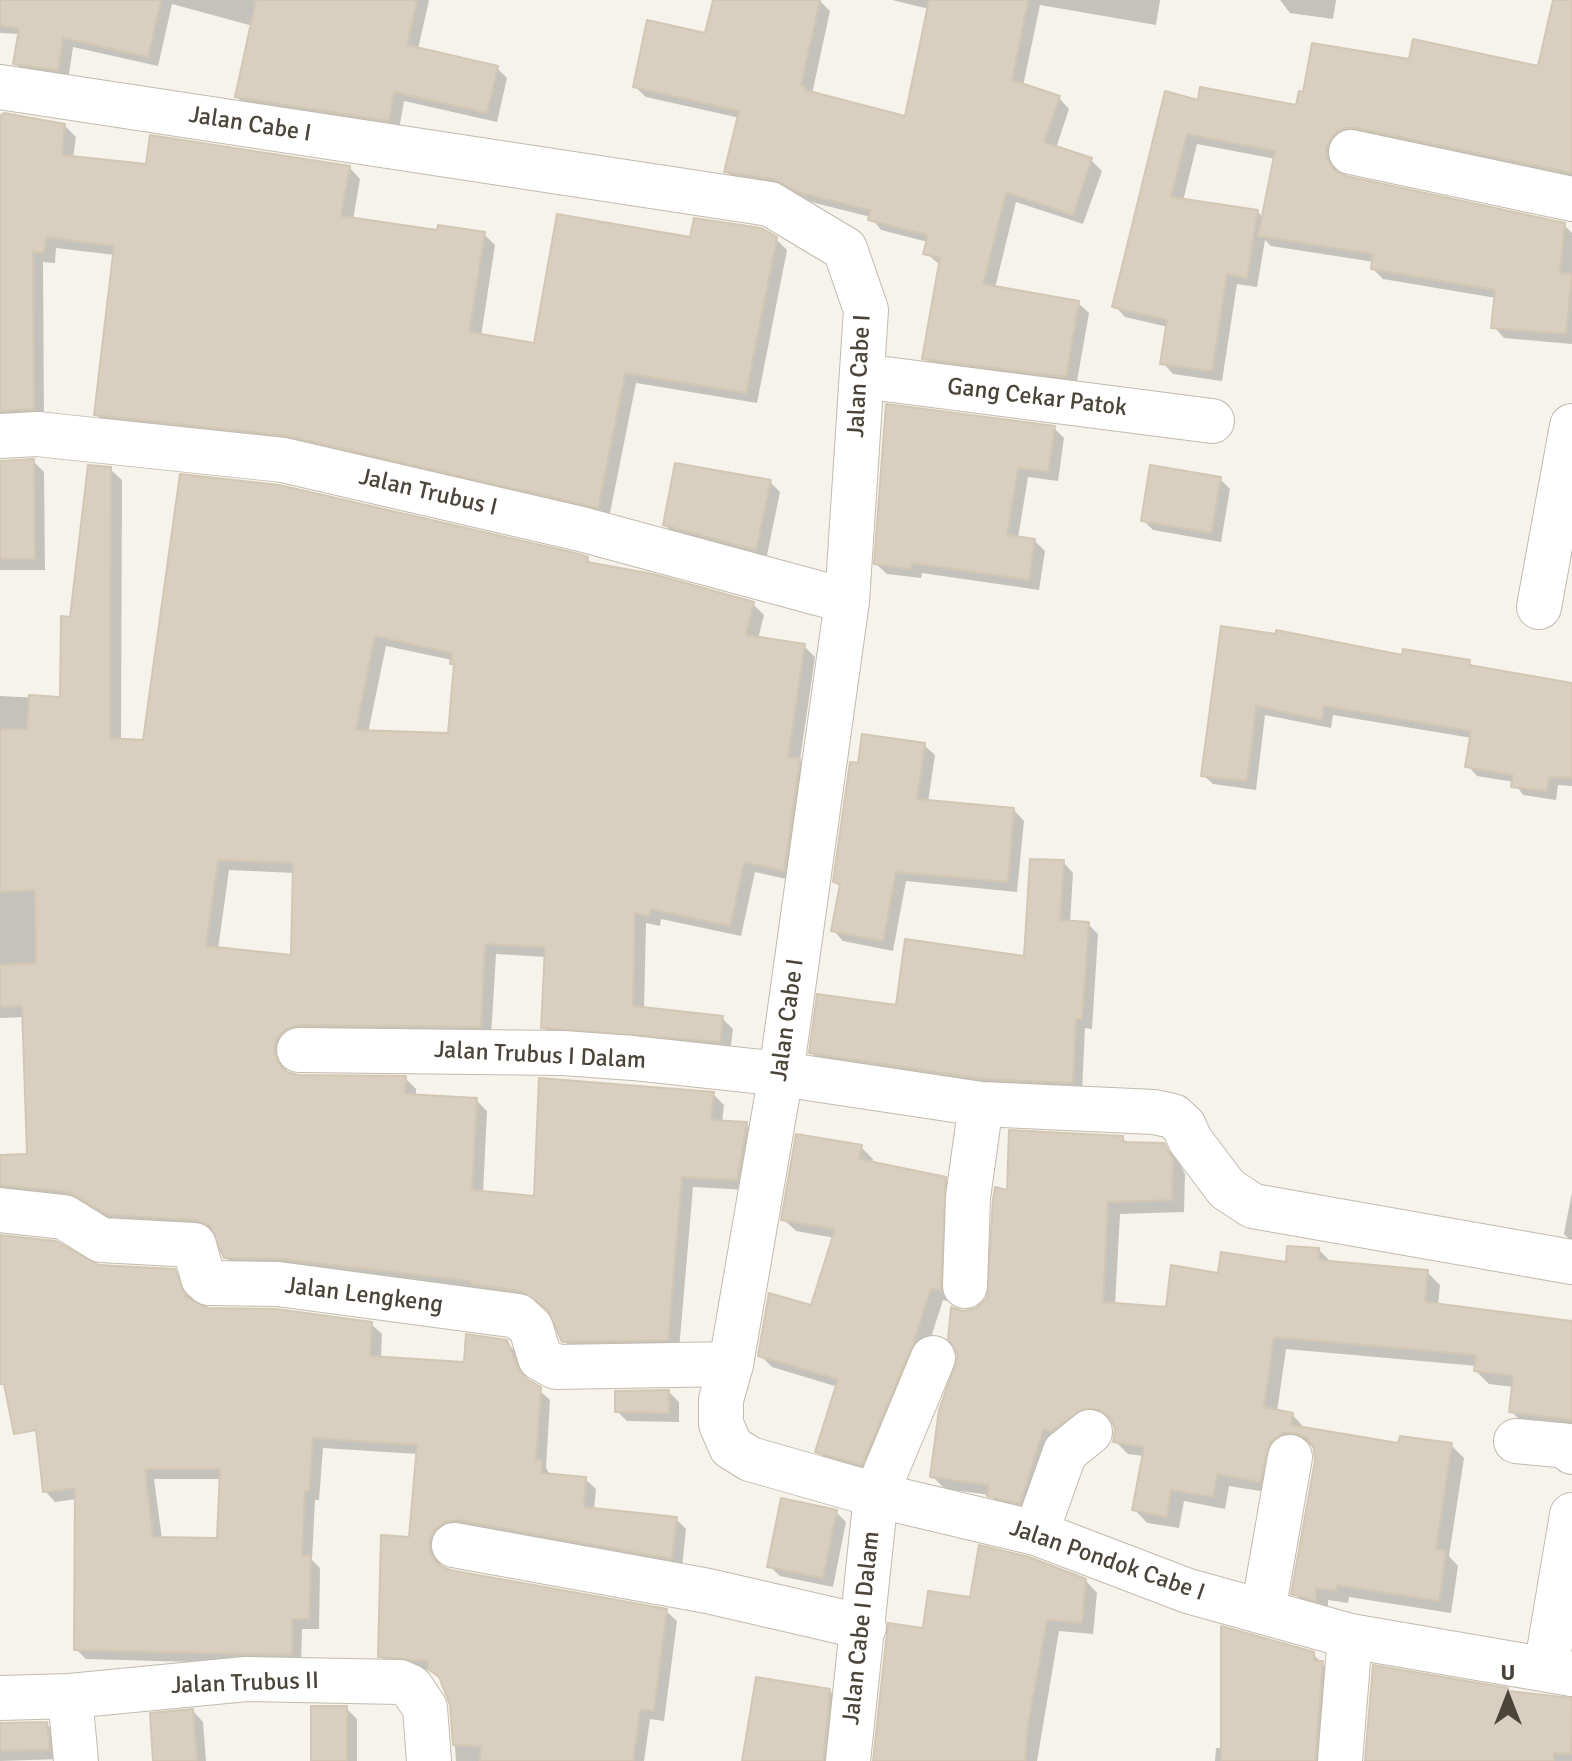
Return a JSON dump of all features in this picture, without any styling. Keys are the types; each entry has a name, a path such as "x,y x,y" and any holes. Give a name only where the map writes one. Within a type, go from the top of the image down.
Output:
{"street":[{"name":"Jalan Cabe I","path":"0,87 770,204 845,249 866,310 847,601 781,1074 731,1364"},
{"path":"1351,152 1572,199"},
{"name":"Gang Cekar Patok","path":"862,376 1212,421"},
{"path":"1539,607 1572,426"},
{"name":"Jalan Trubus I","path":"0,436 37,434 283,460 552,522 847,601"},
{"name":"Jalan Trubus I Dalam","path":"299,1050 563,1053 781,1074 981,1104 1154,1112 1173,1116 1184,1126 1190,1140 1227,1189 1253,1206 1572,1262"},
{"path":"965,1286 968,1197 981,1104"},
{"name":"Jalan Lengkeng","path":"0,1210 64,1217 101,1240 194,1245 203,1278 209,1283 278,1284 518,1316 531,1328 540,1358 556,1367 731,1364"},
{"name":"Jalan Cabe I Dalam","path":"848,1761 876,1495 933,1358"},
{"name":"Jalan Pondok Cabe I","path":"731,1364 721,1400 721,1424 731,1447 750,1459 876,1495 1036,1533 1188,1591 1350,1636 1559,1672"},
{"path":"1036,1533 1065,1452 1090,1432"},
{"path":"1516,1441 1569,1446 1572,1452"},
{"path":"1263,1611 1290,1457"},
{"path":"1559,1672 1572,1515"},
{"path":"454,1545 708,1591 864,1627"},
{"path":"1340,1761 1350,1636"},
{"name":"Jalan Trubus II","path":"0,1698 70,1696 246,1679 400,1682 411,1687 425,1708 429,1761"},
{"path":"70,1696 76,1761"}],"building":[{"path":"0,0 161,0 148,57 63,38 58,70 13,64 19,29 0,25"},
{"path":"256,0 417,0 407,45 498,66 487,113 394,92 389,121 235,97"},
{"path":"713,0 820,0 801,85 805,90 905,116 929,0 1028,0 1012,80 1060,96 1044,142 1092,158 1073,215 1006,192 983,284 1079,301 1066,377 922,359 940,258 923,254 928,235 868,220 870,210 798,192 774,179 724,172 739,111 633,87 647,20 705,33"},
{"path":"1553,0 1572,0 1572,173 1356,128 1344,128 1333,135 1326,148 1327,159 1334,170 1346,176 1565,223 1560,273 1572,274 1566,334 1491,328 1495,290 1371,269 1373,254 1258,236 1275,151 1187,134 1171,197 1258,210 1247,278 1227,274 1212,371 1160,364 1167,320 1112,307 1165,91 1198,100 1200,87 1296,105 1299,91 1303,92 1312,43 1409,59 1413,39 1538,66"},
{"path":"4,113 65,124 62,155 146,164 150,135 350,166 341,216 437,230 438,225 485,232 469,332 534,343 557,214 690,237 694,218 761,228 777,237 746,393 625,373 598,508 288,436 94,415 114,246 46,237 44,253 33,252 34,409 0,411 0,116"},
{"path":"886,404 1055,426 1048,472 1018,468 1007,535 1035,539 1029,580 912,563 911,569 874,564"},
{"path":"34,459 35,559 0,559 0,461"},
{"path":"675,463 771,480 756,550 663,525"},
{"path":"88,465 111,467 110,738 143,740 180,474 279,485 575,553 588,557 587,562 653,574 754,602 746,635 805,644 788,757 800,758 784,871 744,862 730,926 651,909 649,916 635,913 633,1006 723,1016 720,1042 541,1028 545,947 485,944 481,1027 299,1025 286,1029 277,1038 274,1049 278,1063 287,1072 298,1075 406,1076 405,1094 477,1098 472,1190 534,1196 539,1078 714,1092 711,1120 747,1122 737,1180 682,1177 668,1340 562,1342 548,1310 521,1291 471,1284 471,1281 281,1259 224,1258 210,1226 196,1220 109,1215 67,1192 0,1185 0,1155 27,1154 22,1006 0,1007 0,965 36,963 35,890 0,892 0,729 27,729 29,695 60,697 61,616 70,617","holes":["375,636 452,653 450,664 454,664 448,733 356,730","218,860 293,863 291,955 206,946"]},
{"path":"1150,465 1221,477 1211,533 1141,521"},
{"path":"1221,626 1276,634 1276,630 1402,655 1403,649 1470,660 1469,665 1572,683 1572,778 1549,777 1547,791 1511,787 1513,775 1465,767 1471,731 1324,706 1322,720 1256,706 1247,781 1201,776"},
{"path":"862,734 925,743 917,799 1014,808 1008,882 896,872 883,941 831,931 840,884 833,882 850,762 858,763"},
{"path":"1030,859 1064,860 1060,920 1089,922 1082,1019 1076,1019 1073,1083 983,1079 809,1053 817,994 896,1005 905,939 1024,956"},
{"path":"1009,1130 1123,1136 1123,1142 1164,1143 1173,1159 1172,1200 1108,1202 1103,1302 1166,1307 1171,1265 1218,1273 1221,1252 1286,1262 1287,1246 1319,1248 1319,1260 1428,1270 1425,1302 1572,1321 1572,1420 1509,1412 1513,1376 1474,1371 1476,1355 1274,1337 1264,1407 1293,1413 1291,1425 1398,1443 1400,1436 1452,1443 1436,1549 1446,1551 1439,1601 1337,1585 1336,1591 1316,1588 1316,1601 1291,1594 1315,1461 1314,1449 1307,1438 1295,1433 1282,1433 1270,1442 1260,1482 1217,1474 1213,1497 1171,1490 1167,1517 1132,1510 1144,1447 1113,1442 1115,1429 1110,1417 1098,1409 1085,1408 1051,1431 1043,1430 1020,1504 987,1496 989,1485 930,1477 939,1410 958,1356 948,1339 951,1307 963,1311 976,1308 987,1298 993,1199 995,1187 1007,1190"},
{"path":"796,1134 862,1145 859,1159 946,1177 941,1291 931,1288 913,1344 862,1465 815,1452 838,1379 758,1356 769,1293 811,1305 835,1229 781,1220"},
{"path":"0,1235 56,1241 99,1265 175,1269 186,1297 208,1308 276,1309 372,1322 370,1356 464,1362 466,1334 507,1340 517,1366 527,1379 541,1387 536,1460 542,1460 541,1473 586,1477 584,1507 677,1517 672,1559 458,1520 445,1522 434,1530 429,1541 430,1553 437,1564 450,1570 667,1609 654,1711 640,1710 633,1761 480,1761 481,1746 453,1745 450,1705 439,1677 428,1669 428,1661 378,1657 381,1535 409,1537 417,1445 313,1438 309,1491 305,1490 302,1555 311,1556 309,1619 292,1619 292,1655 74,1650 75,1488 43,1492 36,1430 14,1434 4,1384 0,1384","holes":["145,1469 220,1469 217,1538 153,1537"]},
{"path":"669,1390 669,1413 615,1412 615,1391"},
{"path":"781,1498 837,1510 823,1578 767,1567"},
{"path":"979,1545 1029,1557 1086,1579 1082,1623 1047,1620 1028,1724 1025,1761 873,1761 888,1623 923,1628 928,1591 970,1597"},
{"path":"1221,1626 1314,1652 1314,1661 1323,1661 1315,1761 1221,1761"},
{"path":"1373,1665 1508,1688 1508,1691 1572,1698 1571,1754 1554,1753 1554,1761 1365,1761"},
{"path":"756,1677 830,1689 823,1761 742,1761"},
{"path":"311,1706 347,1706 347,1761 311,1761"},
{"path":"193,1709 197,1761 153,1761 150,1713"},
{"path":"47,1722 50,1750 0,1751 0,1723"}]}
